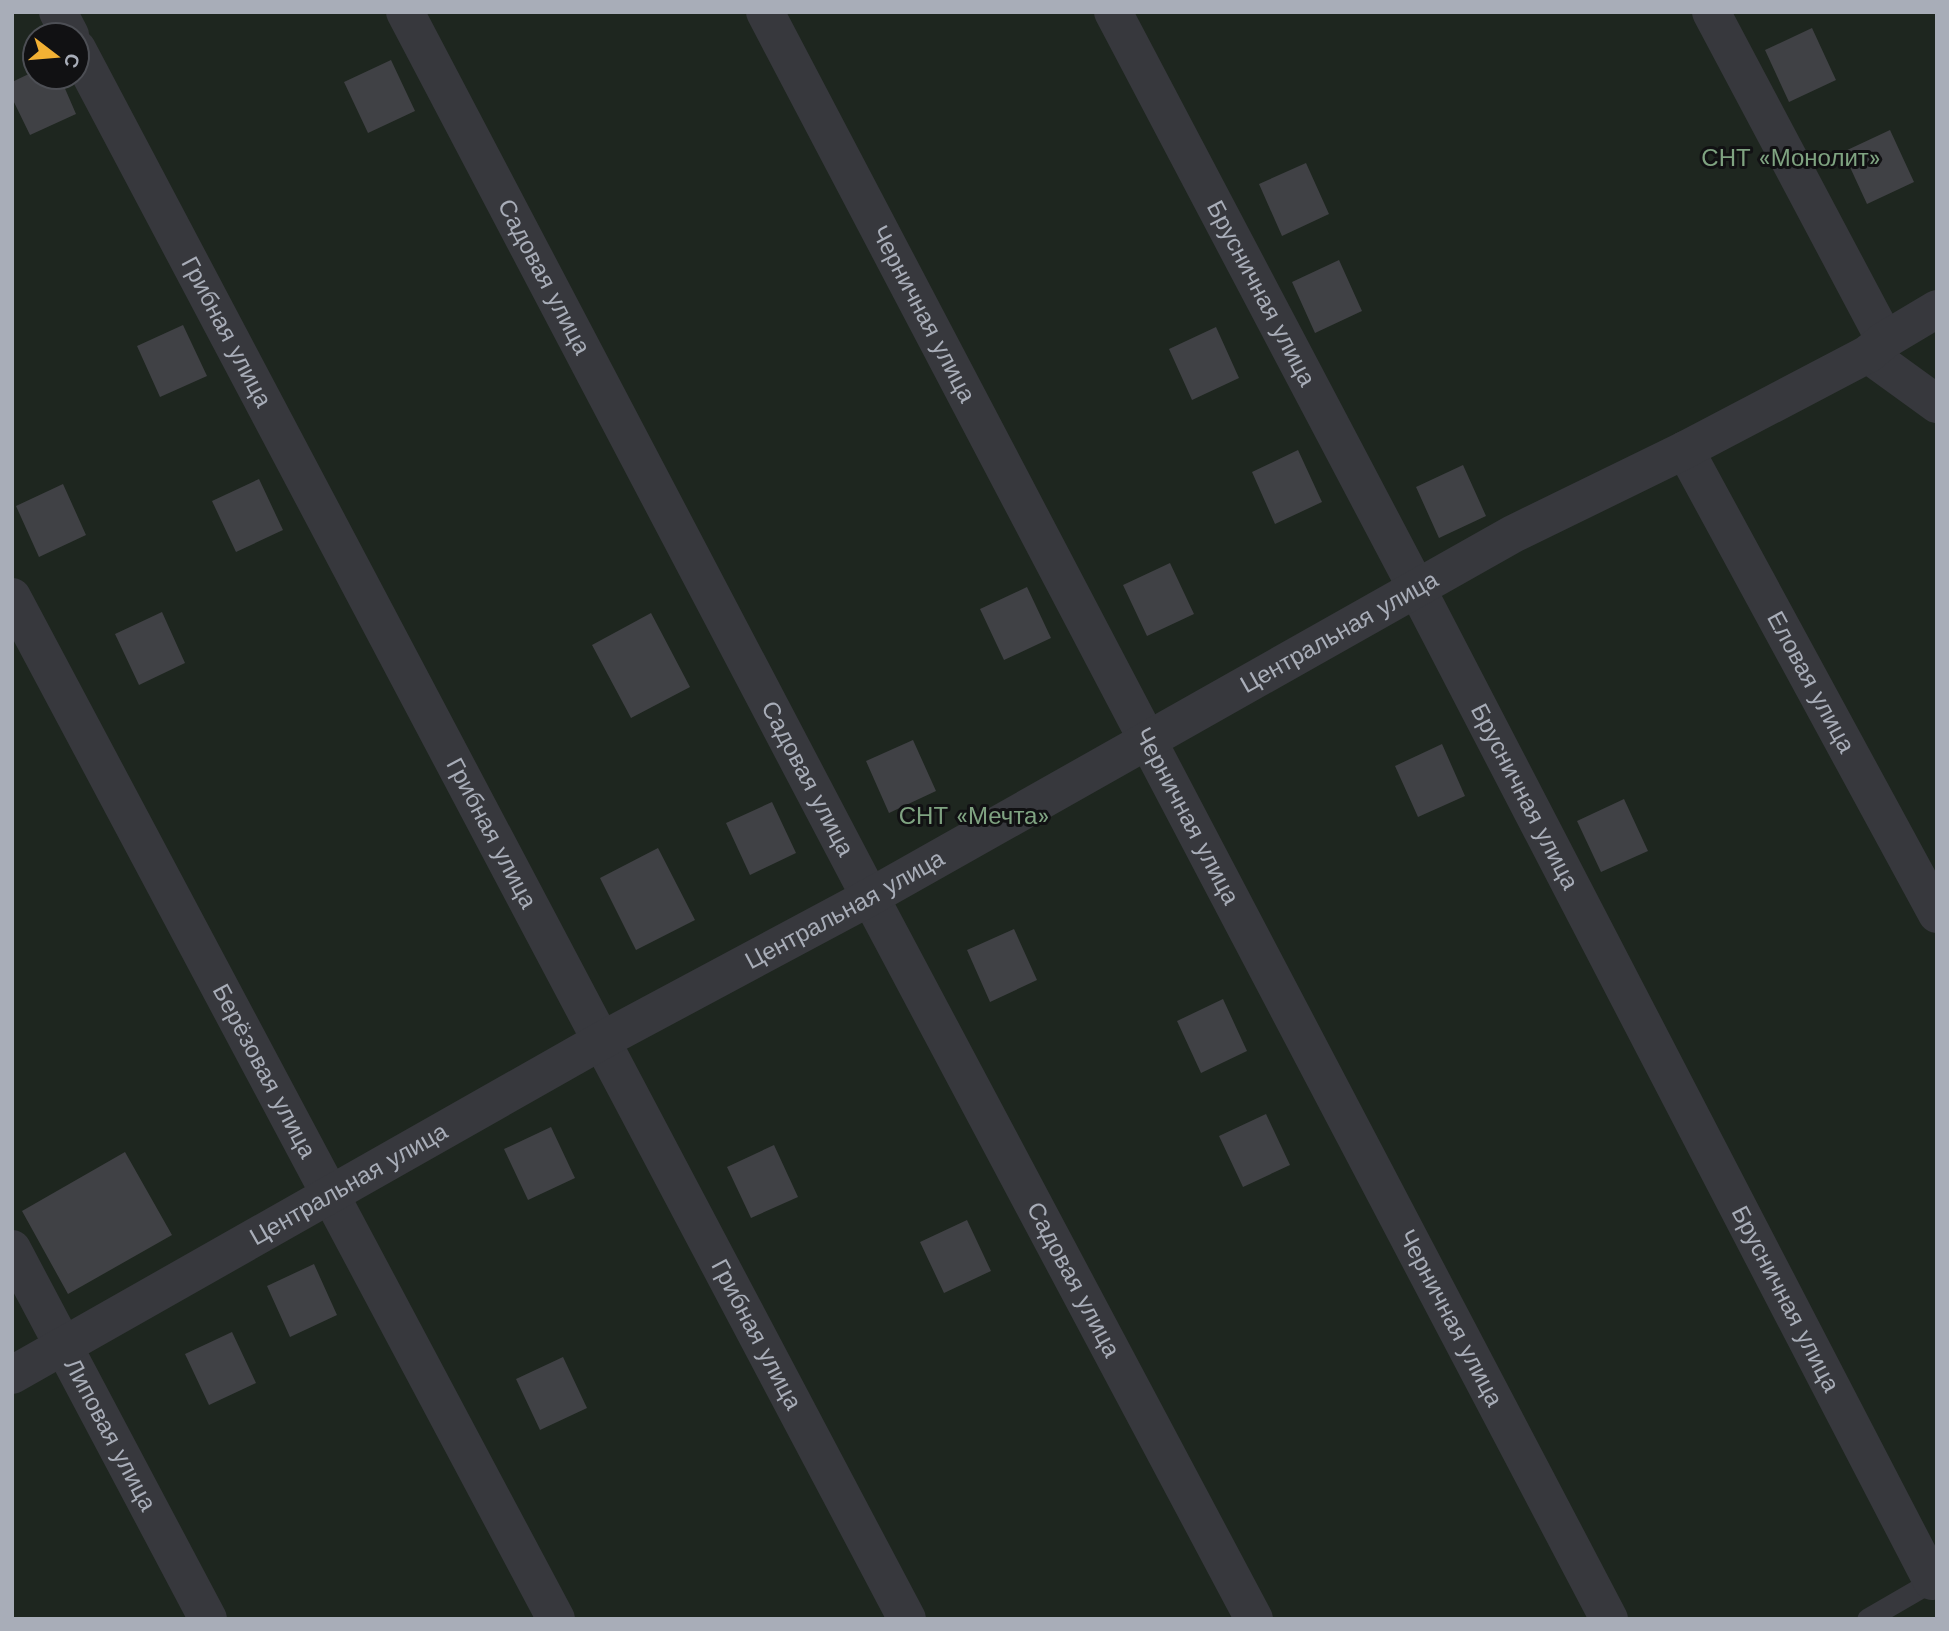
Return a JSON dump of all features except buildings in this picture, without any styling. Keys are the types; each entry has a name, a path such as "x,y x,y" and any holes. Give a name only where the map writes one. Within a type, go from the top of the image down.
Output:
{"street":[{"name":"Садовая улица","path":"405,12 870,897 1254,1619"},
{"name":"Черничная улица","path":"765,12 1609,1619"},
{"name":"Брусничная улица","path":"1114,12 1934,1580"},
{"path":"1711,12 1877,347 1937,404"},
{"name":"Грибная улица","path":"91,76 907,1619"},
{"name":"Центральная улица","path":"12,1375 601,1041 870,897 1513,534 1685,450 1877,347 1937,309"},
{"name":"Еловая улица","path":"1685,450 1937,914"},
{"name":"Берёзовая улица","path":"12,597 555,1619"},
{"name":"Липовая улица","path":"12,1249 208,1619"}],"lane":[{"path":"1868,1619 1934,1580"}],"green space":[{"name":"СНТ «Мечта»","path":"12,12 1937,12 1937,1619 12,1619"}],"park label":[{"name":"СНТ «Монолит»","path":"1791,158"}]}
